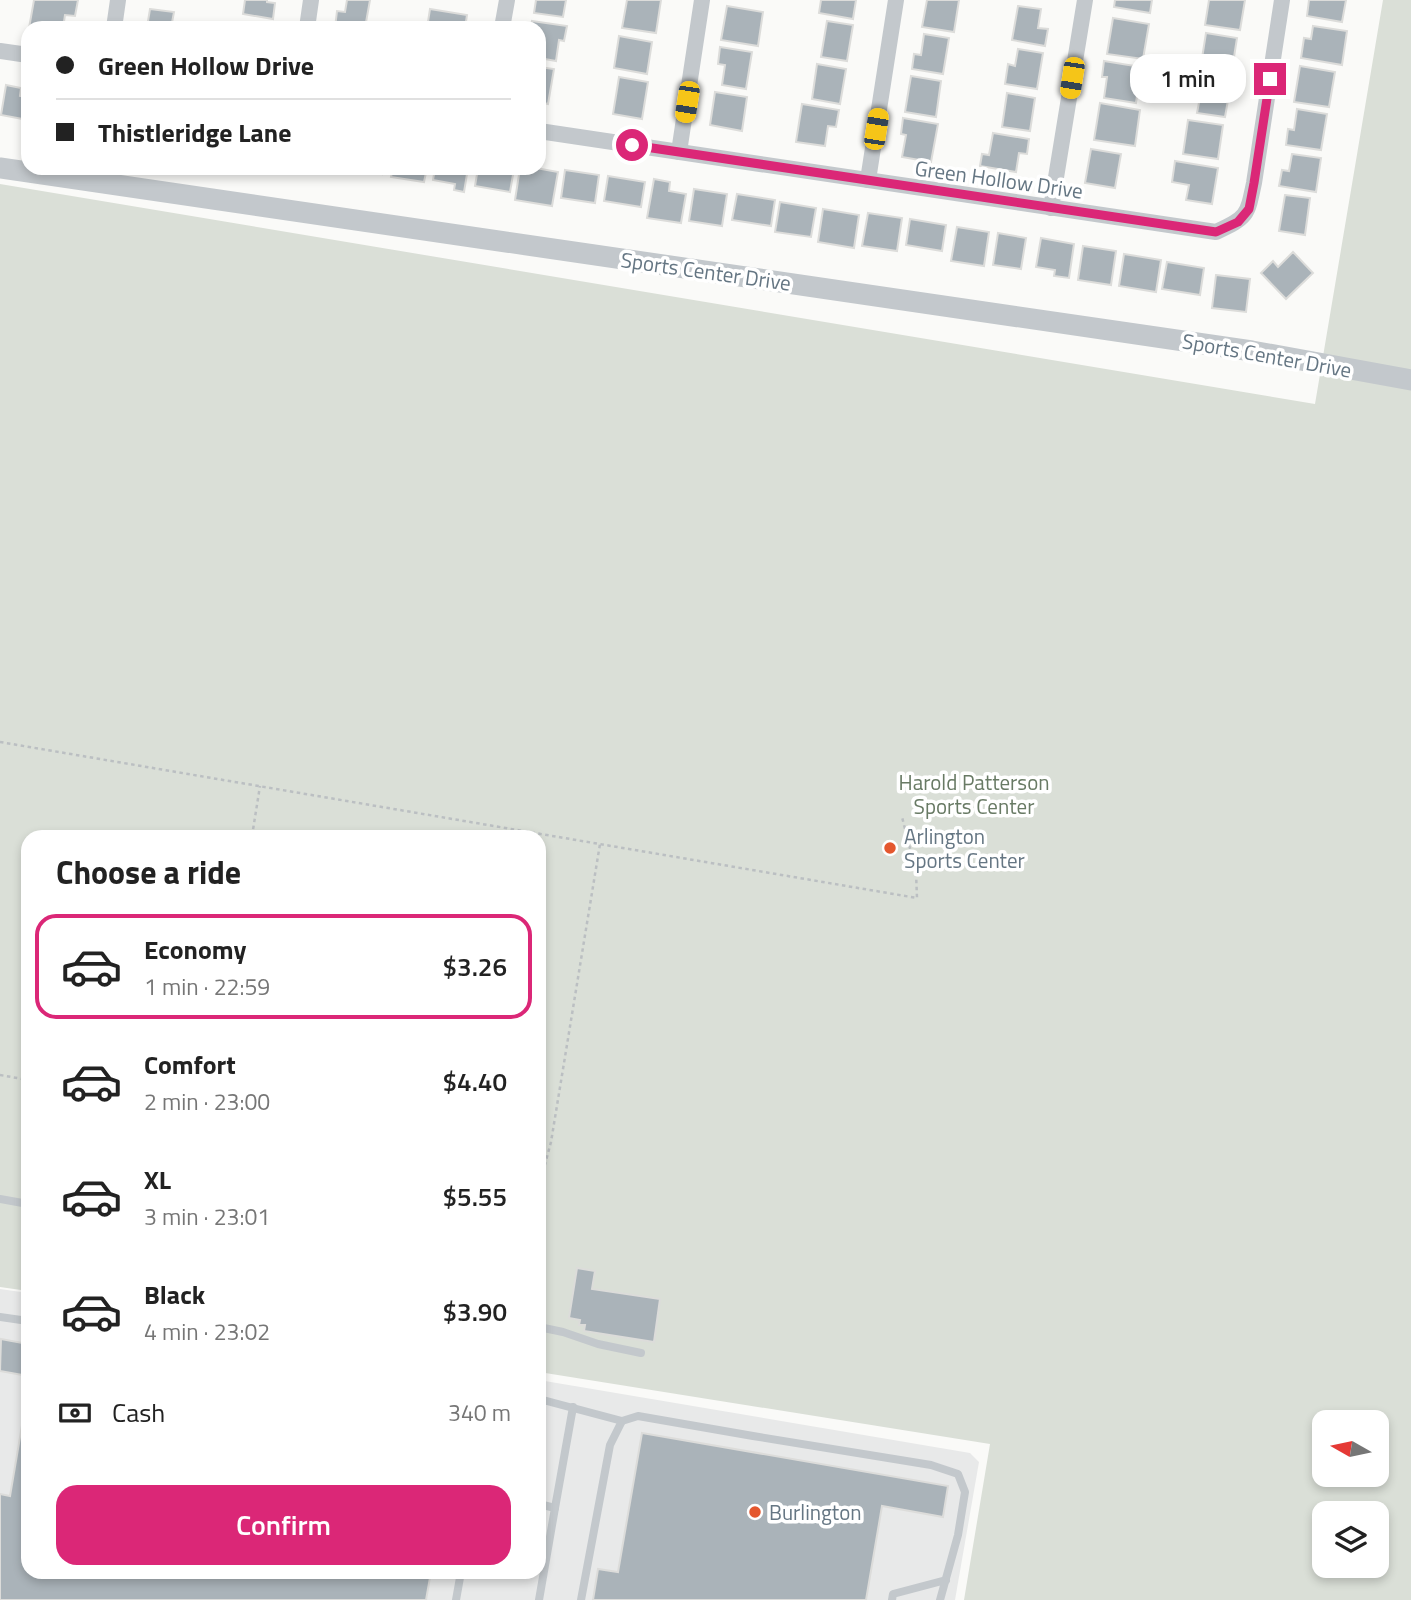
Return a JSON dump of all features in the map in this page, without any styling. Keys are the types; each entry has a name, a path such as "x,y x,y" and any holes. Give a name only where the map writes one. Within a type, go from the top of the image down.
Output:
{"street":[{"path":"115,21 118,0"},
{"path":"308,21 311,0"},
{"path":"503,21 507,0"},
{"path":"679,152 702,0"},
{"path":"868,180 896,0"},
{"path":"1051,208 1085,0"},
{"name":"Green Hollow Drive","path":"546,132 1216,232 1238,222 1249,209 1282,0"},
{"path":"0,51 21,54"},
{"name":"Sports Center Drive","path":"0,168 21,171"},
{"name":"Sports Center Drive","path":"48,175 1198,343 1411,380"}],"lane":[{"path":"0,1199 21,1203"},
{"path":"0,1317 21,1320"},
{"path":"546,1328 641,1353"},
{"path":"546,1401 622,1422 638,1416 931,1465 958,1474 965,1492 958,1535 940,1600"},
{"path":"546,1560 573,1407"},
{"path":"581,1600 610,1445 622,1422"},
{"path":"546,1506 555,1508"},
{"path":"456,1600 460,1579"},
{"path":"539,1600 543,1579"},
{"path":"892,1600 893,1594 946,1580"}],"path":[{"path":"0,742 518,830"},
{"path":"253,830 260,786"},
{"path":"546,835 917,898 916,872 902,817"},
{"path":"546,1160 600,844"},
{"path":"0,1074 21,1078"}],"shaded area":[{"path":"0,1289 21,1292 21,1579 546,1579 546,1381 970,1453 979,1462 955,1600 0,1600"}],"green space":[{"name":"Harold Patterson Sports Center","path":"1383,0 1411,0 1411,1600 964,1600 990,1444 546,1373 546,830 21,830 21,1290 0,1287 0,184 1315,404"}],"building":[{"path":"34,0 78,0 75,16 65,15 64,21 30,21"},
{"path":"245,0 267,0 275,3 273,19 243,14"},
{"path":"347,0 370,0 366,21 336,21 337,11 345,12"},
{"path":"536,0 566,0 563,17 534,13"},
{"path":"627,0 661,0 656,33 622,28"},
{"path":"821,0 856,0 853,19 819,13"},
{"path":"927,0 959,0 954,32 922,27"},
{"path":"1115,0 1152,0 1150,13 1114,7"},
{"path":"1209,0 1245,0 1240,30 1205,25"},
{"path":"1309,0 1346,0 1342,22 1307,16"},
{"path":"727,6 763,12 758,46 721,40"},
{"path":"1018,6 1041,9 1038,28 1048,29 1045,46 1012,40"},
{"path":"150,9 174,12 172,21 148,21"},
{"path":"430,9 467,15 466,21 428,21"},
{"path":"1113,18 1149,24 1143,59 1107,54"},
{"path":"827,21 853,25 847,61 821,57"},
{"path":"546,23 567,26 564,41 559,40 556,61 546,59"},
{"path":"1313,26 1347,31 1342,65 1301,58 1304,38 1311,39"},
{"path":"1206,33 1237,38 1231,76 1200,71"},
{"path":"924,34 949,38 943,74 912,69 914,54 921,55"},
{"path":"619,36 652,42 647,74 614,68"},
{"path":"720,47 752,52 746,89 722,85 725,65 718,64"},
{"path":"1018,49 1043,53 1037,89 1005,84 1008,64 1015,66"},
{"path":"1104,61 1141,67 1136,103 1104,98 1107,77 1102,77"},
{"path":"817,64 846,69 840,104 812,99"},
{"path":"1300,66 1335,72 1329,107 1294,102"},
{"path":"546,68 554,69 546,104"},
{"path":"911,76 941,81 936,117 905,112"},
{"path":"619,77 648,82 642,119 613,114"},
{"path":"1197,77 1231,83 1225,117 1197,113 1201,92 1195,91"},
{"path":"6,85 21,88 21,119 1,115"},
{"path":"715,92 747,97 742,131 710,125"},
{"path":"1007,93 1035,98 1030,131 1002,127"},
{"path":"1100,103 1140,110 1135,146 1094,140"},
{"path":"802,104 839,110 836,127 828,126 825,146 796,142"},
{"path":"1297,109 1327,114 1321,150 1286,145 1288,129 1294,130"},
{"path":"903,118 938,124 931,162 902,157 906,135 901,134"},
{"path":"1188,120 1223,125 1218,159 1183,154"},
{"path":"993,133 1029,139 1027,154 1019,153 1016,172 980,166 982,154 989,155"},
{"path":"1091,149 1121,154 1115,188 1085,183"},
{"path":"1292,154 1321,158 1316,192 1279,186 1282,170 1289,171"},
{"path":"1175,161 1218,168 1212,204 1186,200 1189,185 1172,182"},
{"path":"546,170 558,172 552,206 515,200 519,175 546,175"},
{"path":"565,170 599,175 595,203 561,198"},
{"path":"391,175 426,175 424,182"},
{"path":"434,175 467,175 464,192 454,190 455,184 433,180"},
{"path":"477,175 513,175 510,192 475,186"},
{"path":"608,176 645,182 641,207 604,201"},
{"path":"654,179 670,182 669,191 686,194 681,223 647,218"},
{"path":"694,189 727,194 722,226 689,221"},
{"path":"737,194 775,200 771,226 732,220"},
{"path":"1285,195 1310,198 1305,235 1279,231"},
{"path":"780,202 816,208 811,237 775,232"},
{"path":"823,209 859,215 854,248 818,242"},
{"path":"868,213 902,218 897,251 862,246"},
{"path":"910,219 946,225 942,251 906,245"},
{"path":"957,227 989,232 984,266 951,261"},
{"path":"998,233 1026,238 1021,269 993,265"},
{"path":"1041,238 1074,244 1069,278 1054,276 1055,270 1036,267"},
{"path":"1083,246 1116,251 1111,285 1078,280"},
{"path":"1293,252 1313,273 1286,299 1261,273 1273,261 1278,267"},
{"path":"1124,254 1161,260 1156,292 1119,286"},
{"path":"1167,262 1204,268 1200,295 1162,289"},
{"path":"1216,275 1250,279 1246,312 1212,308"},
{"path":"577,1268 595,1271 592,1289 660,1299 654,1342 584,1331 585,1325 579,1325 580,1320 569,1318"},
{"path":"1,1339 21,1343 21,1375 0,1371"},
{"path":"21,1431 21,1579 430,1579 426,1600 0,1600 0,1494 10,1496"},
{"name":"Burlington","path":"642,1433 948,1486 943,1517 882,1506 866,1600 593,1600 598,1569 618,1572"}],"place":[{"name":"Arlington Sports Center","path":"890,848"},
{"name":"Burlington","path":"755,1512"}],"route":[{"path":"632,145 1216,232 1238,222 1249,209 1270,79"}]}
